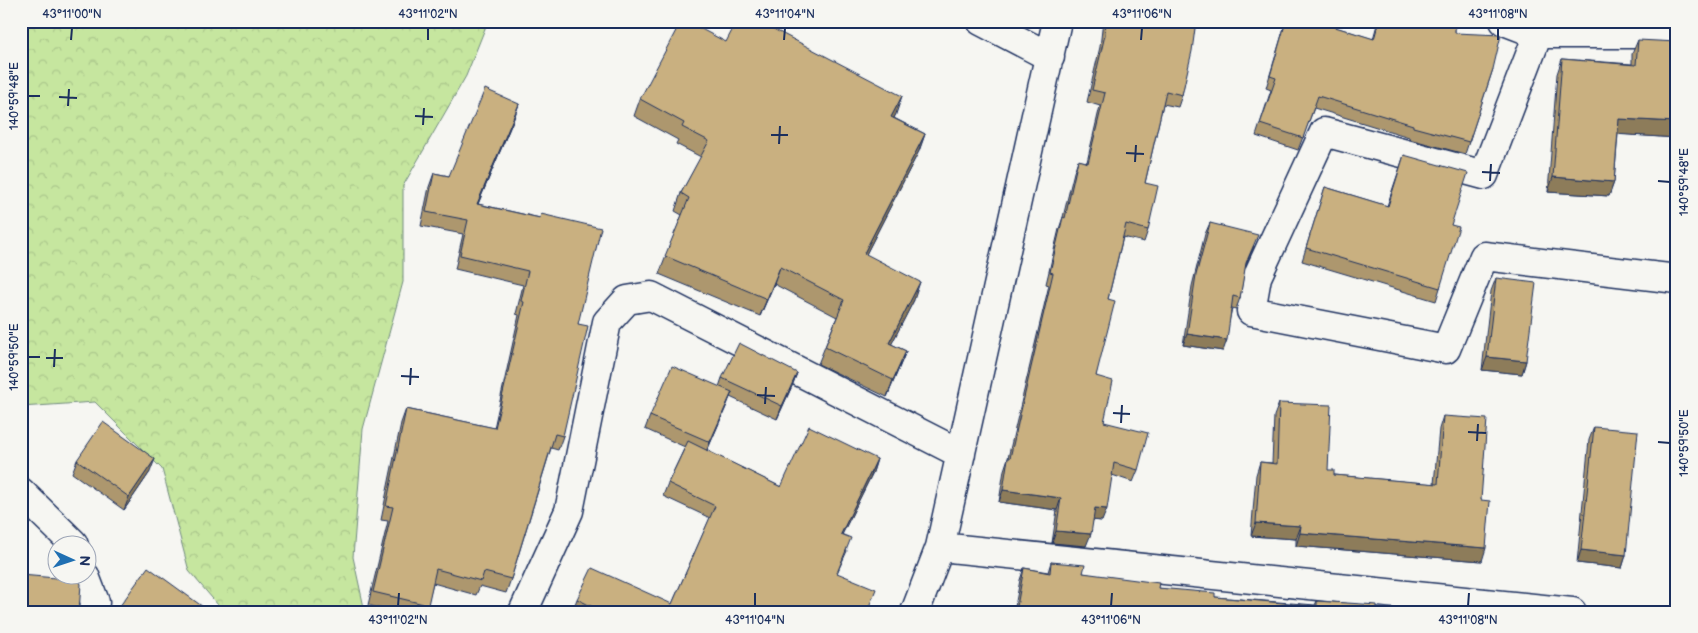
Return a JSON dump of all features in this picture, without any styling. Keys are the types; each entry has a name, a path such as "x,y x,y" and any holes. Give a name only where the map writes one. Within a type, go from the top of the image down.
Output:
{"street":[{"path":"981,21 1050,57"},
{"path":"915,612 940,547 1057,21"},
{"path":"1504,21 1538,34 1677,34"},
{"path":"1538,34 1484,175 1324,132 1257,277 1251,311 1446,349 1484,256 1677,279"},
{"path":"523,612 569,511 607,322 627,300 651,296 961,454"},
{"path":"21,492 64,536"},
{"path":"940,547 1572,612"},
{"path":"89,586 95,602 94,612"}],"green space":[{"path":"21,21 488,21 466,76 403,186 403,282 363,429 353,557 365,612 224,612 189,571 162,469 95,402 21,407"}],"building":[{"path":"681,21 686,21 726,42 737,21 758,21 902,96 891,117 925,134 864,253 920,282 889,343 906,351 893,380 825,347 844,300 780,267 767,299 665,256 689,198 681,193 709,141 682,127 684,123 640,99"},
{"path":"1106,21 1196,21 1192,51 1182,95 1166,91 1145,183 1158,186 1148,230 1126,224 1108,299 1115,301 1096,376 1113,381 1104,422 1148,433 1138,470 1114,463 1107,509 1095,508 1091,534 1056,531 1061,498 1003,490 1008,458 1010,458 1053,273 1050,272 1063,217 1065,218 1078,160 1088,163 1105,93 1092,90 1105,35"},
{"path":"1286,21 1316,21 1374,39 1379,21 1455,21 1455,33 1501,35 1493,69 1469,142 1413,127 1413,125 1318,96 1303,138 1260,124 1276,78 1270,76"},
{"path":"1638,40 1677,42 1677,122 1619,119 1614,182 1553,177 1562,59 1636,65"},
{"path":"485,89 519,104 477,204 540,218 541,214 601,228 578,324 588,326 563,436 555,434 511,579 484,572 481,581 436,569 428,605 373,592 393,507 386,506 406,409 495,428 524,302 521,301 528,271 460,255 468,220 426,212 434,173 449,176"},
{"path":"1404,155 1468,173 1451,225 1459,227 1440,288 1306,248 1325,187 1388,206"},
{"path":"1210,223 1258,235 1246,263 1240,298 1233,296 1227,340 1187,334 1196,275"},
{"path":"1496,278 1536,283 1526,361 1487,357"},
{"path":"739,343 797,373 782,406 722,378"},
{"path":"672,366 732,392 710,442 650,416"},
{"path":"1279,403 1331,405 1328,470 1334,470 1334,475 1438,484 1443,416 1487,419 1481,500 1490,501 1486,548 1300,533 1301,526 1256,523 1260,462 1277,464"},
{"path":"103,422 155,459 129,497 77,460"},
{"path":"809,426 877,459 841,534 851,538 837,573 876,589 867,612 595,612 597,609 577,599 592,568 672,604 715,506 668,483 688,441 781,487"},
{"path":"1594,427 1638,431 1626,555 1581,550"},
{"path":"1051,562 1085,565 1083,573 1159,583 1158,588 1215,593 1215,597 1317,606 1317,601 1377,605 1377,612 1016,612 1024,568 1050,573"},
{"path":"148,567 210,612 119,612 117,610"},
{"path":"21,575 48,577 48,586 81,586 79,612 26,612 27,606 21,606"}]}
